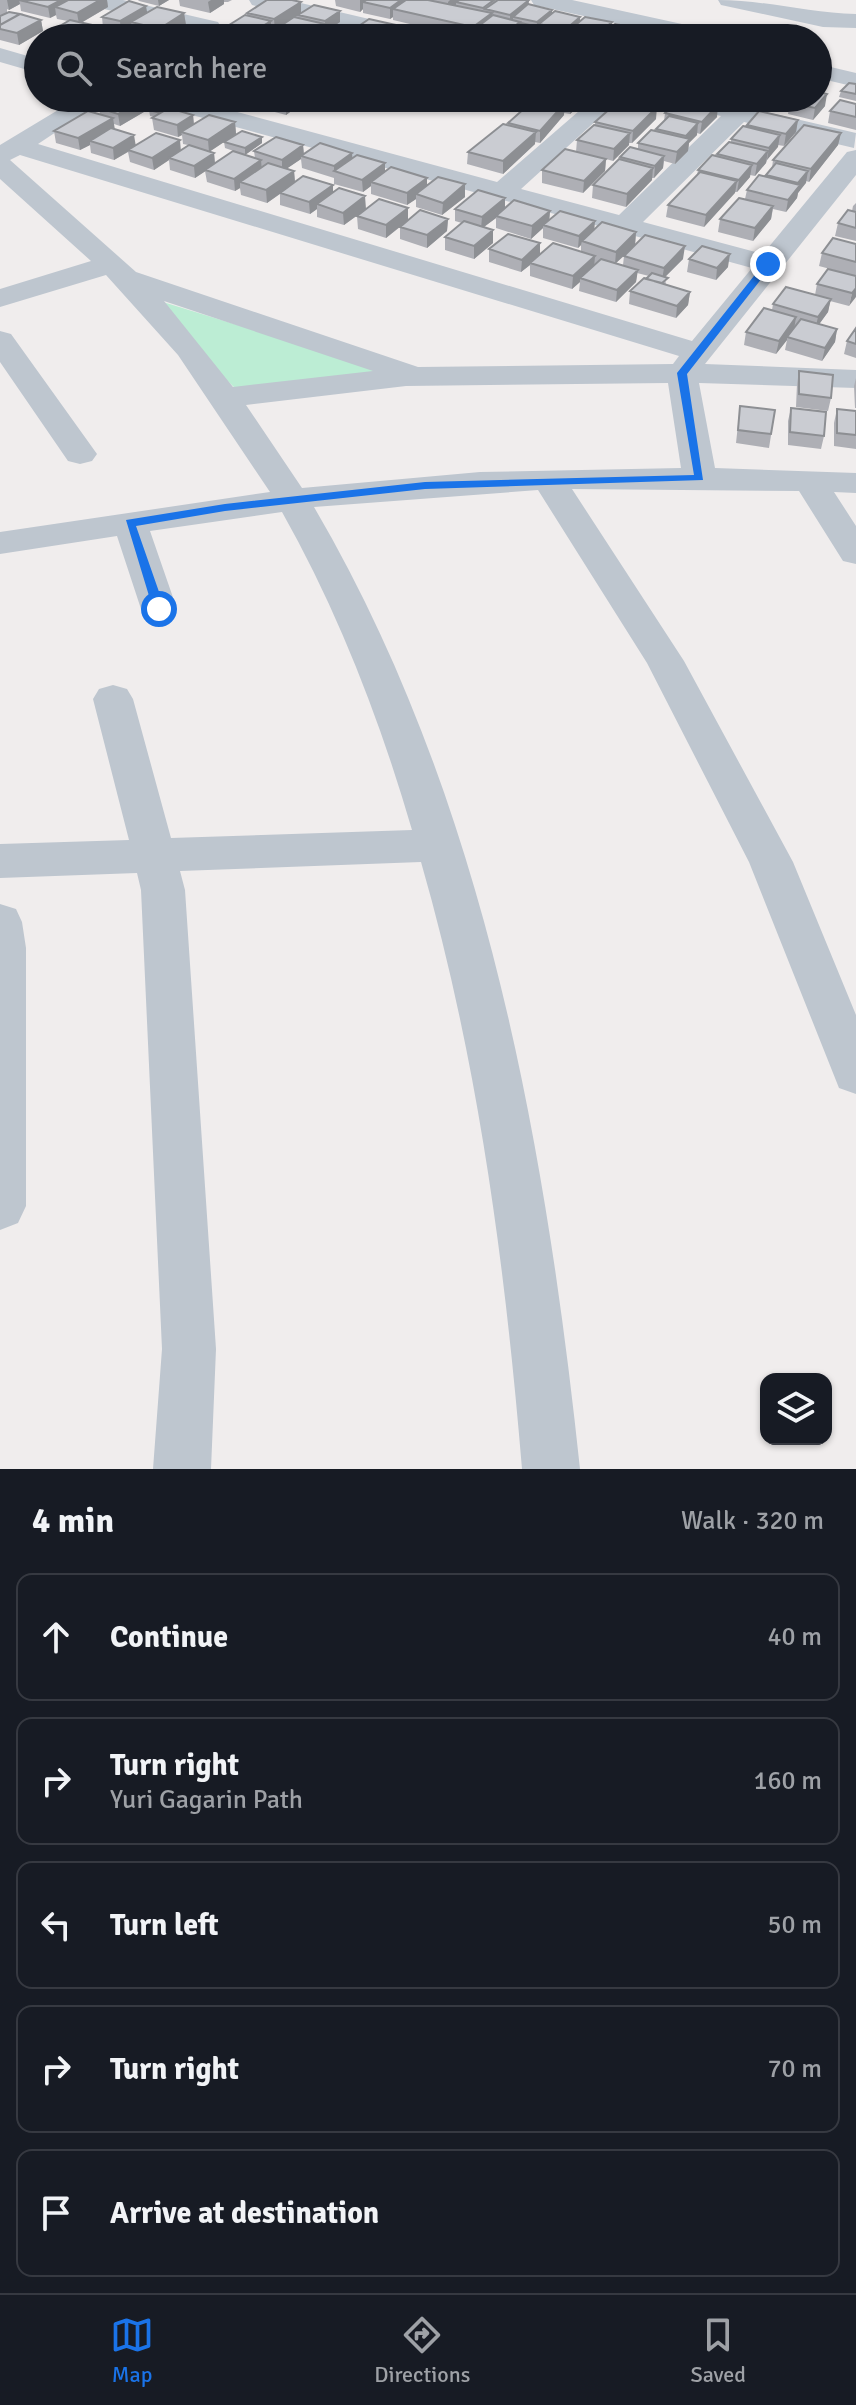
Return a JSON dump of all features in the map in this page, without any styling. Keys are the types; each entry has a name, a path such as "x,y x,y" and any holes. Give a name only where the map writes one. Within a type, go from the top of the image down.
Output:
{"street":[{"path":"542,0 651,24"},
{"path":"729,0 823,20 856,21"},
{"path":"112,2 177,24"},
{"path":"514,3 607,24"},
{"path":"215,24 247,5 360,24"},
{"path":"0,55 24,62"},
{"path":"832,64 856,70"},
{"path":"832,74 856,80"},
{"path":"6,156 74,112"},
{"path":"210,112 768,264"},
{"path":"221,115 225,112"},
{"path":"501,192 593,112"},
{"path":"734,112 856,141"},
{"path":"624,225 738,113"},
{"path":"6,156 187,347 292,500 344,596 418,777 488,1025 540,1337 551,1469"},
{"path":"6,156 690,363"},
{"path":"700,478 690,363 856,158"},
{"path":"0,298 115,271 419,376"},
{"path":"0,340 80,454"},
{"path":"223,398 419,376 690,363 856,379"},
{"path":"0,543 292,500 425,486 700,478 856,483"},
{"path":"549,480 665,661 771,862 847,1027 856,1073"},
{"path":"810,481 856,553"},
{"path":"130,523 159,609"},
{"path":"113,699 163,890 180,1147 189,1349 182,1469"},
{"path":"0,861 437,845"},
{"path":"0,922 3,948 0,1206"}],"green space":[{"path":"137,294 406,377 237,390"}],"building":[{"path":"19,0 61,0 48,7"},
{"path":"68,0 100,0 77,13 55,7"},
{"path":"267,0 301,2 274,19 247,13"},
{"path":"401,0 390,8 363,2"},
{"path":"406,0 428,0 492,13 477,24 460,24 393,9"},
{"path":"494,0 483,8 456,2"},
{"path":"498,0 529,0 510,15 485,9"},
{"path":"129,1 146,6 120,21 102,17"},
{"path":"528,4 552,10 537,22 513,17"},
{"path":"314,5 340,11 325,21 298,15"},
{"path":"157,7 184,13 167,24 131,22"},
{"path":"555,11 580,17 572,24 539,24"},
{"path":"9,12 20,14 0,25 0,16"},
{"path":"20,14 41,20 24,24 24,29 17,33 0,29 0,25"},
{"path":"245,15 271,21 266,24 231,24"},
{"path":"493,15 520,22 517,24 481,24"},
{"path":"294,17 325,24 284,24"},
{"path":"585,17 612,22 610,24 577,24"},
{"path":"369,19 392,24 362,24"},
{"path":"70,20 88,24 63,24"},
{"path":"849,83 856,84 856,94 841,91"},
{"path":"840,100 856,104 856,117 832,111"},
{"path":"86,112 113,118 78,138 54,131"},
{"path":"162,112 193,115 177,125 152,118"},
{"path":"520,112 557,112 540,131 508,123"},
{"path":"606,112 652,112 633,131 595,122"},
{"path":"666,112 711,112 702,122"},
{"path":"758,112 798,120 786,134 747,125"},
{"path":"209,115 235,122 208,140 181,132"},
{"path":"669,116 698,123 686,136 656,129"},
{"path":"503,124 536,132 503,161 468,152"},
{"path":"594,125 630,133 614,149 577,140"},
{"path":"804,125 841,133 811,169 773,160"},
{"path":"743,126 780,135 769,148 731,139"},
{"path":"111,128 134,135 113,148 90,141"},
{"path":"651,130 690,139 677,152 638,143"},
{"path":"242,131 262,137 245,148 224,142"},
{"path":"156,133 180,140 152,158 128,150"},
{"path":"276,137 303,145 282,160 254,151"},
{"path":"729,142 768,151 757,164 717,154"},
{"path":"320,143 352,153 334,166 301,156"},
{"path":"189,145 214,153 194,166 169,158"},
{"path":"630,147 664,156 655,166 620,157"},
{"path":"565,149 606,159 584,181 542,170"},
{"path":"233,151 261,160 234,179 205,170"},
{"path":"357,155 385,163 362,180 334,171"},
{"path":"712,155 752,165 739,180 698,170"},
{"path":"619,159 653,168 627,194 593,185"},
{"path":"268,163 294,171 266,190 240,182"},
{"path":"776,163 808,171 798,183 766,175"},
{"path":"391,167 427,178 407,193 371,182"},
{"path":"700,172 737,181 706,215 668,205"},
{"path":"759,175 800,185 788,200 747,190"},
{"path":"303,176 333,185 309,202 280,193"},
{"path":"438,177 465,184 443,203 416,194"},
{"path":"339,188 365,196 343,213 317,204"},
{"path":"478,190 505,198 482,217 455,209"},
{"path":"739,198 773,206 755,228 720,219"},
{"path":"379,199 408,208 386,225 357,216"},
{"path":"514,200 550,211 532,226 496,216"},
{"path":"420,210 448,219 427,235 400,227"},
{"path":"848,210 856,212 856,228 838,223"},
{"path":"560,211 595,221 579,236 543,225"},
{"path":"464,221 493,230 474,246 445,237"},
{"path":"602,222 636,232 616,252 582,241"},
{"path":"508,234 540,243 522,260 489,249"},
{"path":"645,235 685,246 664,268 624,256"},
{"path":"833,238 856,244 856,262 822,253"},
{"path":"553,243 595,256 573,276 530,263"},
{"path":"702,246 730,254 717,268 689,259"},
{"path":"601,259 638,270 617,290 580,278"},
{"path":"828,269 856,276 856,288 852,293 817,284"},
{"path":"652,273 668,278 662,283 646,279"},
{"path":"644,278 690,292 677,306 630,291"},
{"path":"786,287 831,299 818,317 773,304"},
{"path":"764,308 796,317 779,341 746,332"},
{"path":"801,319 837,329 825,348 787,337"},
{"path":"856,328 856,344 847,341"},
{"path":"799,371 833,375 831,398 799,394"},
{"path":"740,406 775,410 771,434 738,430"},
{"path":"791,408 826,412 824,436 790,432"},
{"path":"837,409 856,411 856,435 837,433"}],"route":[{"path":"159,609 130,523 225,508 425,486 596,478 700,478 682,373 768,264"}]}
